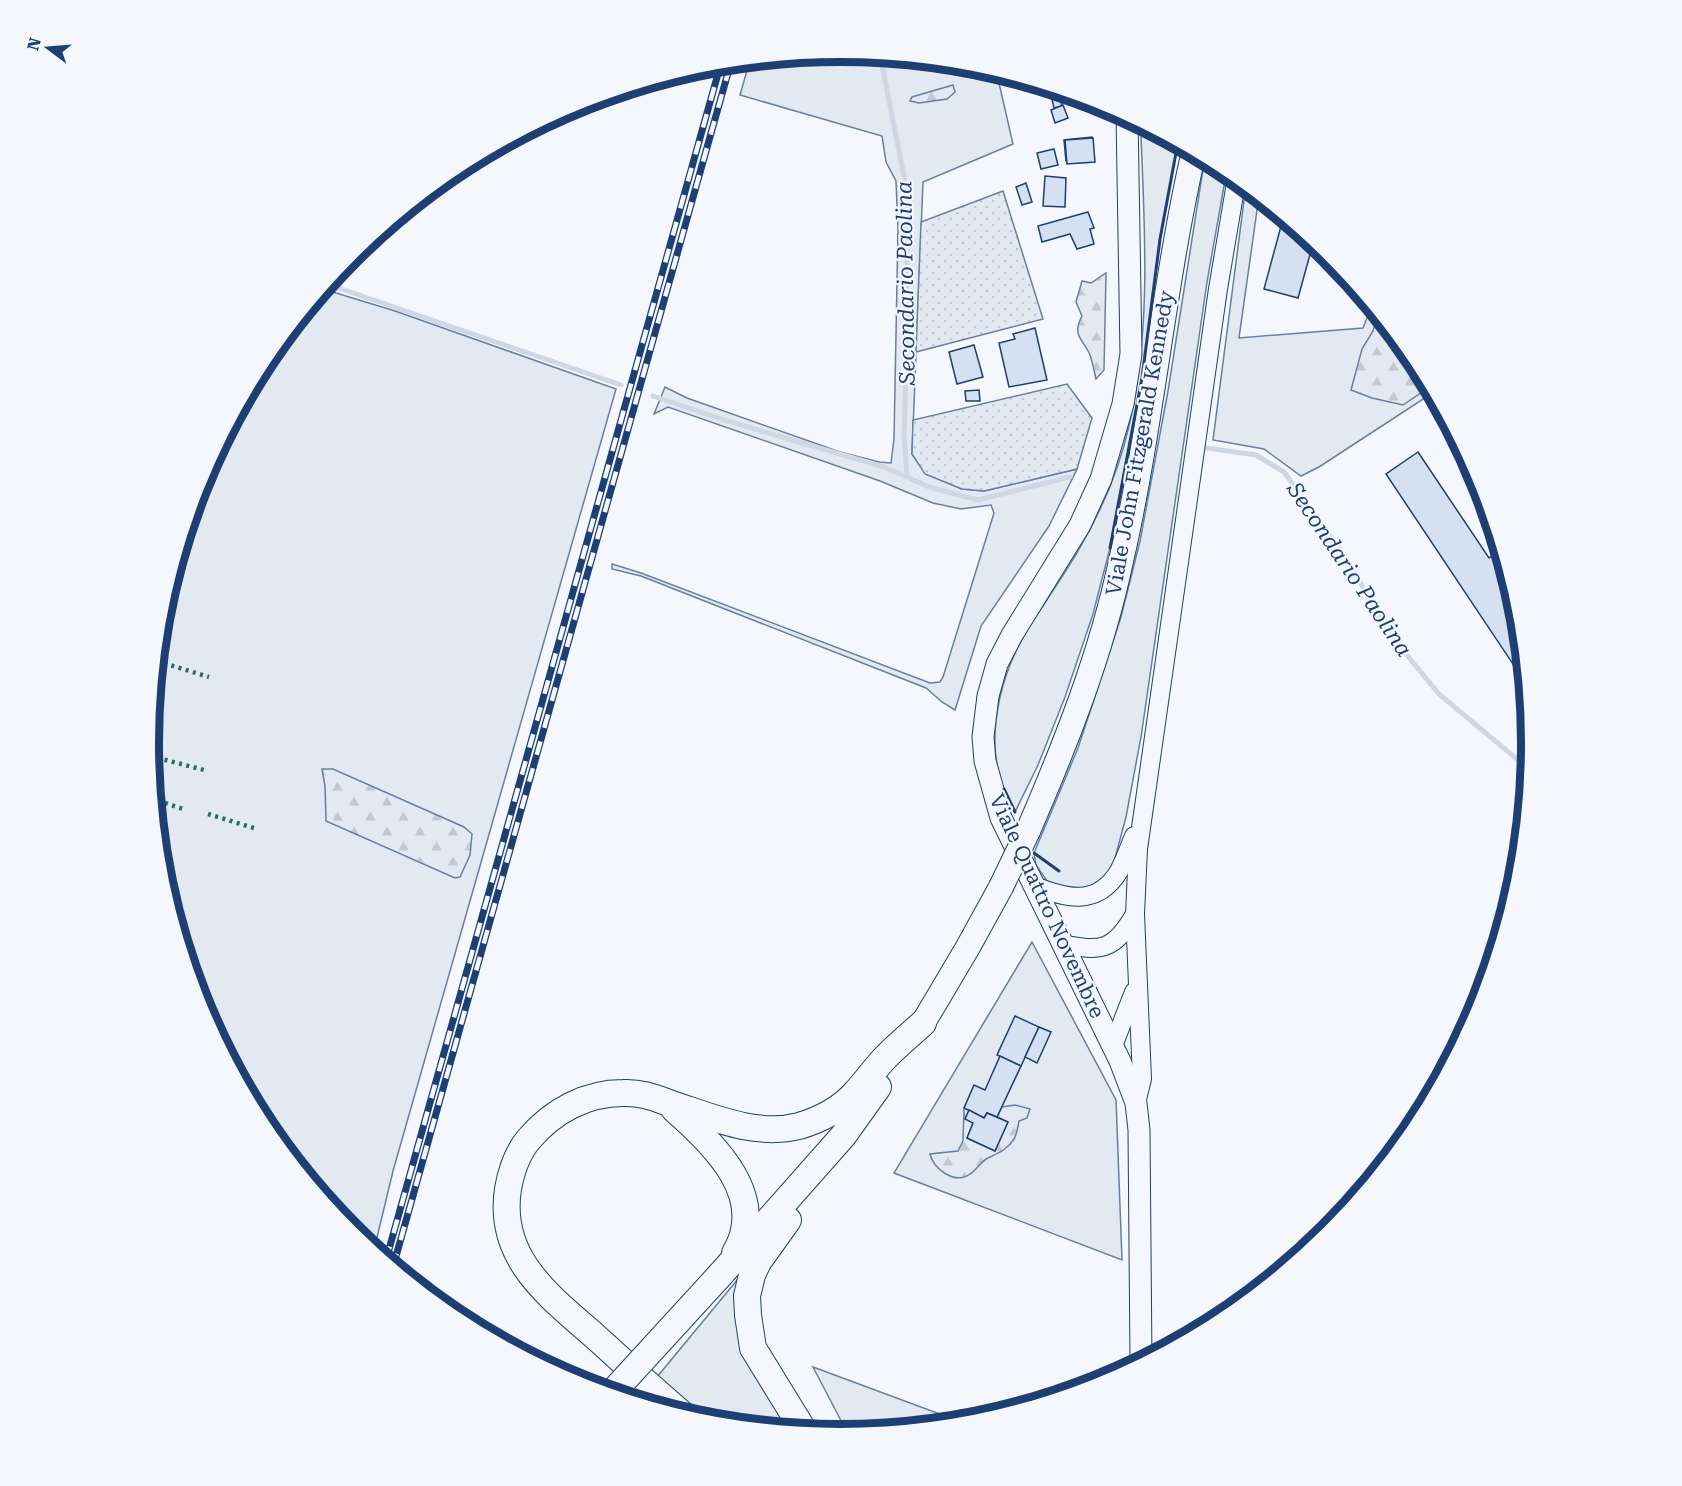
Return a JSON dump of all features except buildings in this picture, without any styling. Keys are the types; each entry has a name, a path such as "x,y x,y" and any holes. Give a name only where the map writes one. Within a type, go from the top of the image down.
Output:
{"highway":[{"path":"668,1402 544,1290 522,1263 508,1231 506,1218 507,1192 515,1164 525,1143 549,1118 569,1105 606,1094 637,1093 651,1096 746,1127 771,1129 798,1126 841,1106 856,1093 883,1060 923,1023"},
{"path":"618,1387 843,1136 923,1023"},
{"path":"666,1102 717,1149 739,1185 746,1227 742,1242 723,1272"},
{"path":"799,1423 753,1347 747,1296 758,1262 805,1195 820,1163"}],"main road":[{"name":"Viale Quattro Novembre","path":"1127,125 1131,354 1123,404 1101,479 1080,525 1012,635 997,664 988,696 983,737 990,785 1001,818 1113,1046 1136,1103 1139,1130 1141,1355"},
{"name":"Viale John Fitzgerald Kennedy","path":"923,1023 968,947 1028,831 1057,764 1108,616 1141,460 1172,266 1192,159"}],"street":[{"path":"1136,1103 1142,1079 1136,879 1142,818 1216,301 1235,187"},
{"path":"1032,885 1057,896 1071,898 1101,890 1118,873 1142,818"},
{"path":"1062,944 1100,949 1125,931 1136,914"},
{"path":"1113,1046 1131,1004 1138,979"}],"green space":[{"path":"796,63 886,63 930,67 998,81 1013,144 923,182 912,454 926,474 962,489 984,491 1077,469 1049,526 981,626 955,710 926,688 641,576 612,569 612,564 641,573 930,683 940,682 994,513 991,505 961,509 933,503 880,481 668,407 654,414 665,387 687,398 840,452 891,463 894,439 898,229 896,181 886,162 882,136 740,95 748,68"},
{"path":"953,85 955,92 947,99 919,103 910,101 912,97"},
{"path":"1144,133 1176,150 1160,239 1142,378 1110,548 1093,614 1065,697 1038,765 1015,812 1002,785 996,756 996,718 1005,679 1020,643 1072,561 1102,506 1125,442 1136,390 1144,318 1145,282 1141,137"},
{"path":"1204,166 1225,180 1207,282 1141,737 1126,817 1114,862 1103,881 1085,890 1062,889 1047,881 1036,865 1034,853 1078,748 1121,617 1140,541 1168,391"},
{"path":"1003,191 1043,319 916,352 921,222"},
{"path":"1245,194 1258,204 1239,338 1363,328 1369,313 1408,364 1428,396 1319,467 1301,476 1264,449 1213,440"},
{"path":"1106,273 1104,370 1096,379 1090,355 1078,333 1082,316 1076,302 1082,281 1091,283"},
{"path":"331,292 395,311 616,389 393,1171 376,1241 329,1192 274,1122 230,1044 211,1004 196,962 173,876 165,832 161,788 159,743 165,654 183,567 196,524 211,482 251,402 274,364 300,328"},
{"path":"1376,321 1408,364 1424,391 1403,405 1372,398 1351,390 1362,349"},
{"path":"1067,384 1092,418 1077,469 984,491 962,489 925,474 912,454 913,420"},
{"path":"322,769 333,769 464,827 472,834 470,855 460,877 455,878 326,821"},
{"path":"1032,942 1116,1100 1122,1260 894,1173"},
{"path":"1015,1105 1030,1109 1027,1118 1019,1121 1015,1137 1005,1149 985,1160 964,1177 958,1178 945,1174 935,1165 930,1154 958,1151 963,1141 964,1108 969,1110 973,1123 967,1138 995,1151 1008,1122 997,1117 1002,1107"},
{"path":"738,1279 742,1341 787,1422 752,1419 692,1407 657,1377"},
{"path":"813,1367 946,1416 886,1423 843,1424"}],"waterway":[{"name":"Secondario Paolina","path":"882,63 907,191 904,437 907,477 929,487 978,500 1070,477"},
{"path":"335,287 621,385"},
{"name":"Secondario Paolina","path":"653,396 724,420 884,467 907,477"},
{"name":"Secondario Paolina","path":"1207,448 1256,455 1284,472 1349,562 1386,630 1439,694 1522,763"}],"railway":[{"path":"396,1258 728,71"},
{"path":"388,1252 718,73"}],"hedge":[{"path":"164,663 209,677"},
{"path":"160,759 204,770"},
{"path":"165,803 186,810"},
{"path":"208,814 257,829"}],"wall":[{"path":"1110,548 1142,378 1160,239 1176,150"},
{"path":"1004,789 1015,812"},
{"path":"1034,853 1059,871"}]}
